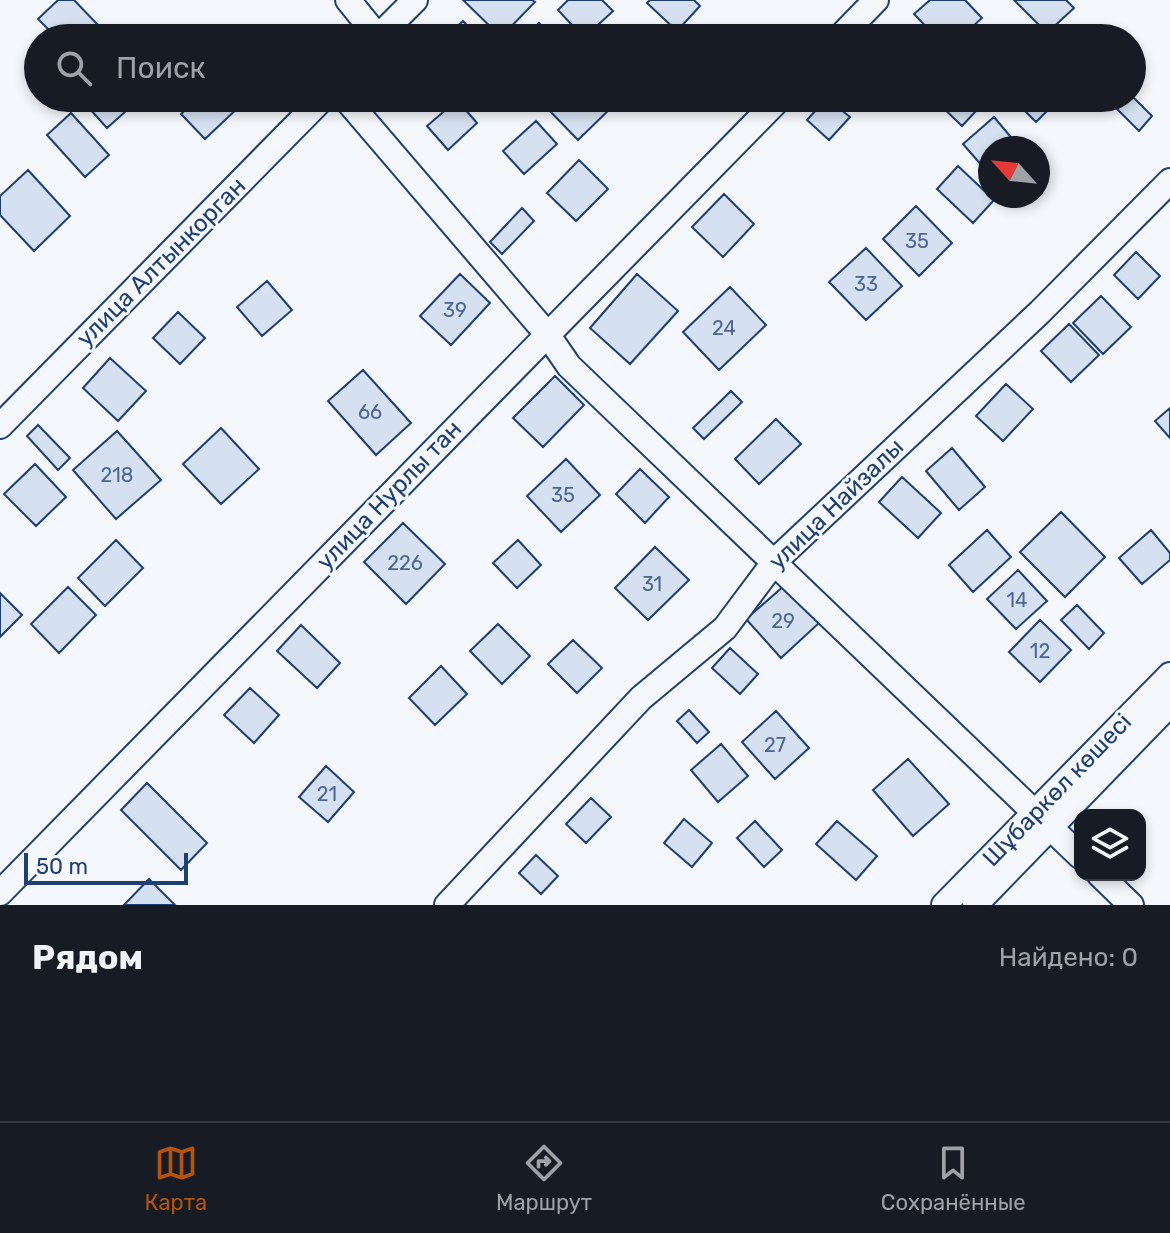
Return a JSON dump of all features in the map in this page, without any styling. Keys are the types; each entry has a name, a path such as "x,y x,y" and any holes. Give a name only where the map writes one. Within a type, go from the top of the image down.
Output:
{"street":[{"path":"348,0 367,24"},
{"path":"390,24 415,0"},
{"path":"853,24 876,0"},
{"name":"улица Алтынкорган","path":"0,426 309,112"},
{"path":"357,112 547,334 569,366 1074,850"},
{"name":"улица Нурлы тан","path":"0,893 766,112"},
{"name":"улица Найзалы","path":"447,905 641,698 725,628 775,561 1040,312 1170,181"},
{"name":"Шұбаркөл көшесі","path":"975,905 1043,820 1170,675"},
{"name":"Шұбаркөл көшесі","path":"944,905 1170,704"},
{"path":"1106,881 1131,905"}],"building":[{"path":"58,0 74,0 97,24 43,24 38,19"},
{"path":"463,0 535,2 514,24 488,24"},
{"path":"568,0 602,0 613,11 599,24 571,24 558,10"},
{"path":"650,0 694,0 700,6 683,24 670,24 647,3"},
{"path":"930,0 965,0 982,18 975,24 924,24 914,14"},
{"path":"1014,0 1066,0 1074,8 1057,24 1038,24"},
{"path":"1146,110 1152,116 1139,131 1120,112"},
{"path":"93,112 125,112 107,128"},
{"path":"183,112 234,112 205,139 181,114"},
{"path":"443,112 467,112 477,123 448,150 427,126"},
{"path":"551,112 607,112 578,140"},
{"path":"814,112 844,112 850,117 829,140 807,120"},
{"path":"948,112 975,112 962,126"},
{"path":"1026,112 1046,112 1036,122"},
{"path":"71,113 109,155 85,177 47,135"},
{"path":"994,117 1010,136 978,136 978,161 963,144"},
{"path":"536,121 557,144 524,174 503,151"},
{"path":"579,160 608,189 576,221 547,193"},
{"path":"958,166 978,185 978,208 987,208 973,223 937,189"},
{"path":"28,170 70,216 34,251 0,215 0,196"},
{"path":"724,194 754,224 723,257 692,227"},
{"path":"916,206 952,243 919,276 883,239"},
{"path":"522,208 534,221 502,254 490,242"},
{"path":"866,248 902,286 866,320 829,282"},
{"path":"1136,252 1160,276 1138,299 1114,275"},
{"path":"460,274 490,303 451,345 420,316"},
{"path":"637,274 678,311 630,364 590,328"},
{"path":"267,281 292,310 262,336 237,307"},
{"path":"730,287 766,325 719,370 683,332"},
{"path":"1101,296 1131,327 1103,354 1073,323"},
{"path":"178,312 205,338 180,364 153,338"},
{"path":"1069,324 1099,355 1071,382 1041,351"},
{"path":"110,358 146,391 118,421 83,388"},
{"path":"363,370 411,423 376,455 328,401"},
{"path":"555,376 584,405 543,447 513,418"},
{"path":"1006,384 1033,409 1003,441 976,416"},
{"path":"731,391 742,402 704,439 693,428"},
{"path":"1170,408 1170,438 1155,421"},
{"path":"776,419 801,444 759,484 735,459"},
{"path":"38,425 70,458 58,470 27,436"},
{"path":"221,428 259,469 221,504 183,464"},
{"path":"117,431 161,480 116,519 73,470"},
{"path":"952,448 985,487 959,510 926,471"},
{"path":"566,459 600,495 561,532 527,496"},
{"path":"35,464 66,497 36,526 4,494"},
{"path":"640,469 669,497 645,523 616,494"},
{"path":"902,477 941,513 918,538 879,502"},
{"path":"1061,512 1105,557 1065,597 1020,552"},
{"path":"403,523 445,564 406,604 364,562"},
{"path":"987,530 1011,557 973,592 949,565"},
{"path":"1151,530 1170,553 1170,560 1142,584 1119,558"},
{"path":"116,540 143,568 105,606 78,578"},
{"path":"518,540 541,565 517,588 493,563"},
{"path":"655,547 689,580 648,620 615,588"},
{"path":"1018,570 1047,601 1016,629 987,599"},
{"path":"785,585 819,623 781,658 746,619"},
{"path":"68,587 96,615 59,653 31,624"},
{"path":"0,593 22,615 0,637"},
{"path":"1077,605 1104,633 1089,649 1061,620"},
{"path":"1040,620 1071,650 1040,682 1009,652"},
{"path":"498,624 530,656 502,684 470,651"},
{"path":"301,625 340,663 317,688 277,651"},
{"path":"573,640 602,668 577,693 548,664"},
{"path":"730,648 758,674 740,694 712,668"},
{"path":"441,666 467,694 435,725 409,698"},
{"path":"250,688 279,715 254,743 224,715"},
{"path":"689,710 709,732 697,743 677,721"},
{"path":"776,711 809,748 775,779 742,742"},
{"path":"721,744 748,776 718,802 691,770"},
{"path":"908,759 949,804 913,836 873,790"},
{"path":"326,766 354,792 328,822 299,797"},
{"path":"147,783 207,843 181,870 121,810"},
{"path":"591,798 611,817 586,843 566,824"},
{"path":"684,819 712,843 692,867 664,843"},
{"path":"755,821 782,850 764,867 737,838"},
{"path":"837,821 877,856 856,880 816,844"},
{"path":"536,855 558,876 541,894 519,873"},
{"path":"149,879 175,905 124,905"}]}
